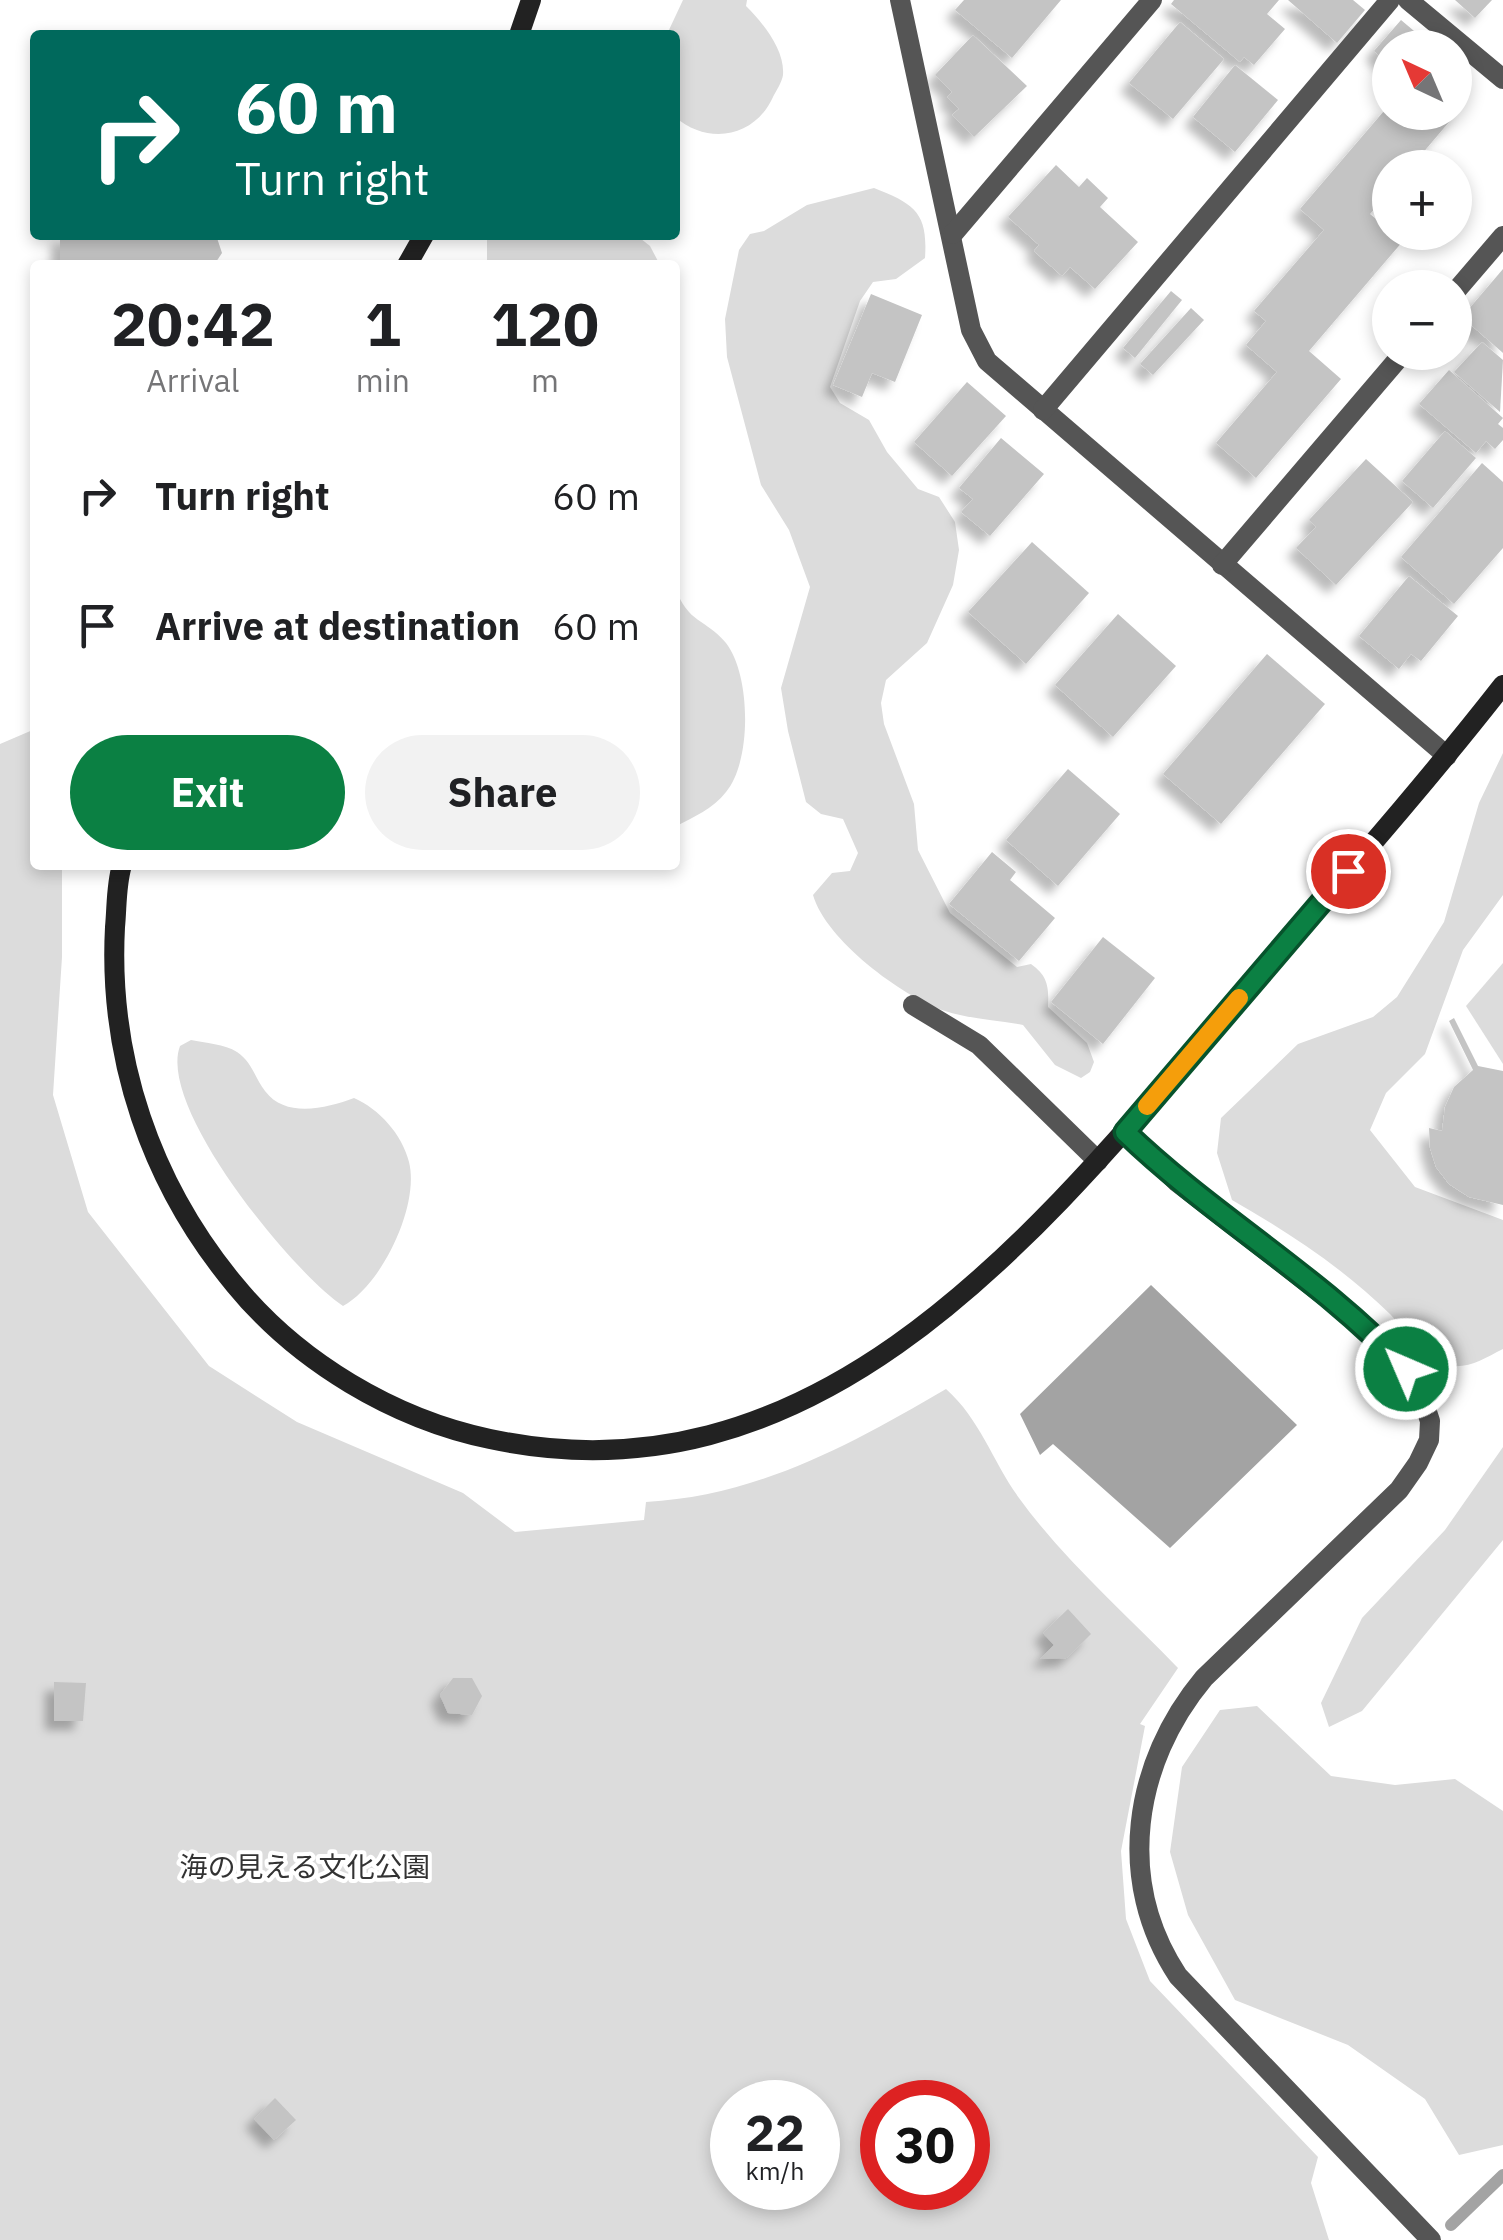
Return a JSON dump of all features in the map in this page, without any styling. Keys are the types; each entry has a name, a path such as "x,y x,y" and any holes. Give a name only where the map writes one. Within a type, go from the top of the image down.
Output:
{"street":[{"path":"522,30 531,0"},
{"path":"900,0 976,341 996,370 1447,756"},
{"path":"953,234 1152,0"},
{"path":"1043,410 1390,0"},
{"path":"1408,0 1503,79"},
{"path":"1472,272 1503,236"},
{"path":"1222,565 1389,370"},
{"path":"122,870 112,983 125,1064 151,1150 186,1220 237,1288 294,1342 368,1394 440,1428 542,1450 628,1450 712,1437 791,1410 957,1302 1045,1220 1125,1132 1447,756 1503,685"},
{"path":"913,1005 979,1045 1098,1161"},
{"path":"1125,1132 1177,1182 1362,1325 1406,1369 1427,1401 1428,1440 1399,1490 1204,1678 1178,1710 1151,1768 1138,1851 1152,1929 1178,1976 1431,2240"}],"green space":[{"path":"683,0 747,0 746,6 777,47 783,66 781,81 765,111 743,129 730,133 702,132 680,120 680,30 669,30"},
{"path":"874,188 900,199 916,212 924,230 925,258 896,279 873,282 860,301 830,387 840,403 869,420 887,452 918,489 939,497 955,522 959,550 953,585 927,643 886,680 881,703 884,724 914,804 918,850 950,913 1017,967 1031,964 1041,973 1048,988 1048,1007 1087,1043 1094,1062 1090,1072 1081,1078 1055,1065 1023,1025 945,1011 887,980 833,930 813,895 832,873 850,871 858,853 843,819 821,814 806,802 788,731 781,688 810,587 789,530 761,485 727,357 725,319 739,250 750,234 764,231 807,205"},
{"path":"487,240 642,240 657,260 487,260"},
{"path":"680,599 726,643 734,657 744,696 740,760 726,792 709,808 680,824"},
{"name":"海の見える文化公園","path":"30,731 30,870 62,870 62,957 53,1095 88,1212 209,1366 297,1422 463,1493 515,1532 644,1520 646,1502 727,1490 803,1464 946,1389 958,1401 1037,1521 1075,1565 1178,1668 1140,1724 1145,1726 1121,1851 1126,1919 1150,1981 1318,2157 1311,2183 1329,2240 0,2240 0,744"},
{"path":"1503,753 1503,895 1463,950 1425,1054 1386,1093 1370,1130 1415,1187 1503,1220 1503,1349 1475,1363 1453,1366 1427,1357 1390,1314 1334,1266 1232,1200 1217,1153 1221,1118 1298,1044 1373,1017 1397,997 1444,922 1479,803"},
{"path":"1503,963 1503,1064 1466,1006"},
{"path":"191,1040 237,1052 265,1091 284,1105 320,1108 354,1098 381,1116 401,1142 411,1180 403,1222 371,1281 343,1306 320,1288 263,1225 208,1146 189,1108 178,1073 180,1046"},
{"path":"1503,1447 1503,1540 1362,1711 1329,1727 1321,1703 1362,1618 1445,1530"},
{"path":"1257,1706 1331,1776 1395,1785 1455,1779 1503,1811 1503,2145 1459,2155 1425,2099 1348,2045 1235,2000 1188,1915 1170,1852 1182,1767 1220,1710"}],"shaded area":[{"path":"1151,1285 1297,1425 1170,1548 1053,1444 1040,1455 1020,1414"}],"building":[{"path":"964,0 1061,0 1012,58 955,10"},
{"path":"1174,0 1279,0 1267,14 1285,29 1254,65 1244,57 1240,62 1171,4"},
{"path":"1288,0 1353,0 1365,10 1337,43"},
{"path":"1455,0 1492,0 1475,18"},
{"path":"1401,20 1413,30 1392,30"},
{"path":"1180,22 1224,59 1173,119 1129,83"},
{"path":"973,35 1027,86 974,137 952,115 959,109 947,97 952,92 935,75"},
{"path":"1235,65 1278,100 1235,152 1193,117"},
{"path":"1372,125 1372,130 1442,130 1425,150 1372,150 1372,250 1395,250 1378,270 1372,270 1372,277 1309,351 1341,379 1256,478 1216,443 1277,372 1246,345 1266,321 1254,311 1324,230 1300,209"},
{"path":"1056,165 1079,187 1087,178 1108,198 1100,207 1138,242 1095,289 1070,267 1062,276 1034,251 1039,245 1008,217"},
{"path":"60,240 218,240 222,253 217,260 60,260"},
{"path":"1503,269 1503,353 1472,326 1472,305"},
{"path":"1171,291 1182,300 1135,358 1123,348"},
{"path":"871,294 922,315 895,382 872,373 862,397 833,385"},
{"path":"1191,308 1204,320 1153,375 1140,364"},
{"path":"1482,342 1503,360 1500,412 1454,372 1472,370 1472,353"},
{"path":"1449,370 1503,418 1498,424 1503,428 1503,440 1495,449 1486,441 1476,453 1419,404"},
{"path":"967,382 1006,416 952,476 914,442"},
{"path":"1445,431 1476,458 1433,508 1402,481"},
{"path":"1001,438 1044,474 990,536 961,512 973,499 959,488"},
{"path":"1366,459 1413,502 1336,585 1296,548 1316,527 1309,520"},
{"path":"1482,463 1503,482 1503,548 1454,604 1401,557"},
{"path":"1032,542 1089,593 1026,664 968,612"},
{"path":"1409,576 1458,616 1421,661 1411,654 1399,669 1359,636"},
{"path":"1118,614 1176,666 1113,737 1055,685"},
{"path":"1267,654 1325,704 1221,824 1163,774"},
{"path":"1068,769 1120,814 1058,886 1006,840"},
{"path":"992,852 1016,872 1010,880 1055,918 1019,961 949,904"},
{"path":"1103,937 1155,978 1103,1044 1051,1002"},
{"path":"1454,1018 1478,1066 1503,1071 1503,1205 1469,1197 1449,1184 1436,1167 1430,1148 1429,1128 1442,1131 1445,1107 1454,1087 1473,1070 1449,1021"},
{"path":"1068,1609 1091,1634 1067,1658 1040,1659 1054,1645 1043,1633"},
{"path":"453,1678 472,1678 482,1696 472,1715 448,1713 440,1695"},
{"path":"54,1682 86,1683 83,1721 54,1721"},
{"path":"275,2098 296,2120 274,2140 254,2119"}],"waterway":[{"path":"1451,2225 1503,2175"}],"slow traffic":[{"path":"1147,1106 1239,998"}],"route":[{"path":"1348,871 1125,1132 1177,1182 1362,1325 1406,1369"}]}
